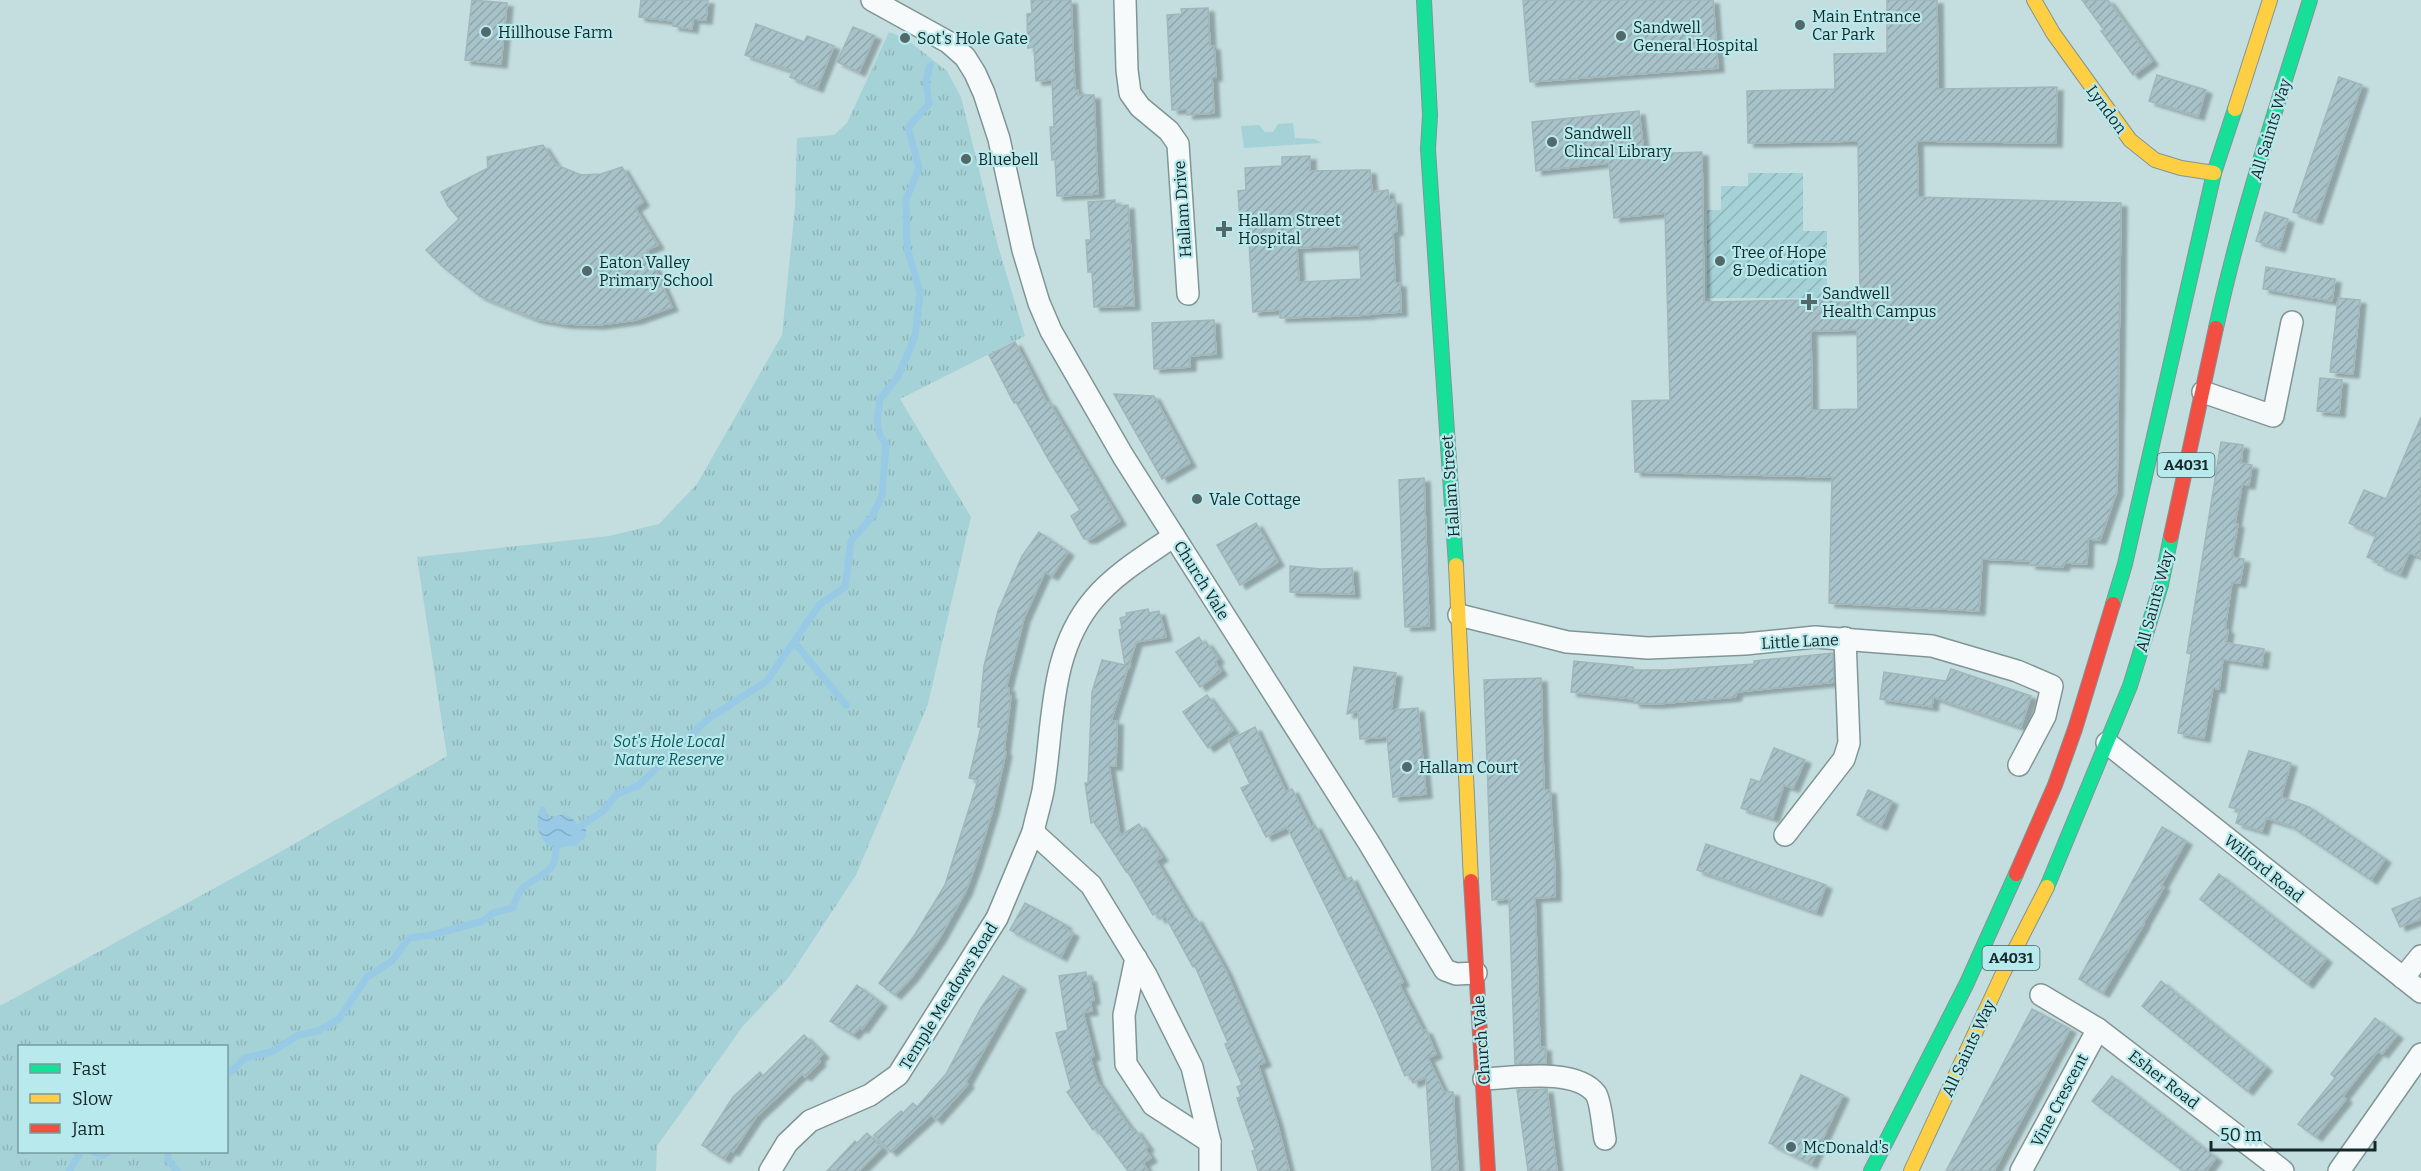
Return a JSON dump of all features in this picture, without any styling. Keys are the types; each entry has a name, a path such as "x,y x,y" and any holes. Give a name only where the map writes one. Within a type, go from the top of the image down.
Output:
{"main road":[{"name":"Hallam Street","path":"1424,0 1430,115 1428,149 1459,615 1476,973"},
{"name":"Lyndon","path":"2034,0 2053,33 2130,140 2155,160 2181,168 2218,174"},
{"name":"All Saints Way","path":"1911,1171 2003,973 2040,904 2091,736 2125,564 2218,174 2270,0"},
{"name":"All Saints Way","path":"1871,1171 1966,985 2055,785 2130,686 2161,585 2248,182 2310,0"},
{"name":"Church Vale","path":"1476,973 1488,1171"}],"street":[{"name":"Church Vale","path":"872,0 948,42 965,57 975,73 999,139 1023,249 1039,303 1051,331 1123,456 1369,843 1445,970 1456,974 1476,973"},
{"name":"Hallam Drive","path":"1125,0 1126,70 1130,93 1140,107 1169,131 1178,144 1188,294"},
{"path":"2203,392 2273,416 2292,322"},
{"name":"Temple Meadows Road","path":"770,1171 787,1143 810,1121 870,1095 897,1075 997,918 1033,832 1043,791 1049,726 1057,678 1070,635 1094,599 1115,578 1174,536"},
{"name":"Little Lane","path":"1459,615 1567,642 1648,648 1745,644 1815,637 1932,646 2017,671 2052,686 2044,716 2019,765"},
{"path":"1785,835 1844,759 1849,743 1845,638"},
{"name":"Wilford Road","path":"2091,736 2421,992"},
{"path":"1033,832 1091,885 1136,958 1192,1068 1210,1142 1210,1171"},
{"path":"2403,978 2421,956"},
{"path":"1136,958 1124,1015 1126,1064 1153,1105 1210,1142"},
{"name":"Esher Road","path":"2040,995 2098,1029 2283,1171"},
{"name":"Vine Crescent","path":"2021,1171 2098,1029"},
{"path":"2339,1171 2421,1054"},
{"path":"1484,1079 1549,1076 1584,1083 1597,1095 1605,1140"}],"green space":[{"name":"Sot's Hole Local Nature Reserve","path":"889,32 905,38 947,71 961,97 998,246 1025,336 900,399 971,517 928,704 856,875 789,977 743,1026 657,1146 656,1171 0,1171 0,1006 280,852 447,756 417,557 609,536 659,524 697,484 782,335 795,207 797,138 834,135 847,123"},
{"path":"1293,123 1295,138 1314,139 1322,143 1244,148 1241,126 1259,125 1265,132 1273,132 1278,124"},
{"path":"1748,173 1803,173 1803,231 1827,231 1827,298 1707,298 1707,210 1721,210 1721,186 1748,186"}],"water":[{"path":"541,806 545,807 548,818 565,814 574,820 578,827 586,828 586,837 575,846 550,847 542,838 538,828"}],"building":[{"name":"Hillhouse Farm","path":"472,0 507,3 501,64 465,60"},
{"path":"641,0 708,0 706,20 693,19 692,29 673,26 673,21 639,17"},
{"path":"1031,0 1071,0 1075,90 1078,90 1078,95 1094,95 1098,194 1057,196 1050,127 1054,127 1052,80 1036,81 1034,47 1028,48 1027,14 1032,13"},
{"name":"Sandwell General Hospital","path":"1523,0 1713,0 1718,68 1530,82"},
{"path":"1887,0 1937,0 1938,89 2057,87 2056,143 1917,141 1918,197 2121,203 2117,491 2100,540 2088,539 2087,564 2064,563 2063,567 2030,565 2030,561 1982,559 1979,611 1829,603 1832,477 1635,472 1632,401 1670,400 1665,213 1614,218 1609,163 1536,171 1532,122 1639,111 1644,154 1702,152 1704,302 1860,299 1858,141 1748,143 1747,91 1835,89 1834,54 1887,53","holes":["1857,330 1858,409 1812,410 1811,331"]},
{"path":"2082,0 2108,0 2152,61 2133,75"},
{"path":"1208,8 1210,46 1214,46 1216,77 1212,77 1214,113 1187,115 1187,109 1172,110 1167,15 1182,14 1181,9"},
{"path":"756,24 804,42 807,36 834,46 817,88 790,77 793,71 745,55"},
{"path":"853,27 875,36 859,72 837,62"},
{"path":"2157,75 2206,90 2198,116 2149,101"},
{"path":"2339,77 2362,85 2316,220 2293,212"},
{"path":"543,145 556,165 581,175 601,174 622,167 643,202 635,208 658,245 647,250 672,307 636,320 599,325 565,324 536,319 480,296 443,267 426,250 459,219 448,206 441,192 488,168 487,157"},
{"path":"1310,156 1310,171 1370,170 1372,192 1388,190 1389,201 1395,200 1397,231 1393,232 1395,283 1400,283 1401,312 1280,318 1280,310 1253,312 1248,223 1240,223 1238,191 1246,190 1245,168 1282,166 1282,157","holes":["1359,245 1361,279 1299,282 1297,248"]},
{"path":"1115,200 1115,206 1128,205 1134,306 1094,307 1092,272 1088,272 1086,240 1091,240 1088,202"},
{"path":"2265,212 2288,219 2279,248 2256,241"},
{"path":"2266,267 2335,279 2332,301 2263,289"},
{"path":"2338,298 2360,300 2353,374 2330,372"},
{"path":"1214,320 1216,354 1190,356 1190,367 1154,369 1152,323"},
{"path":"1015,342 1047,403 1049,402 1120,521 1091,539 1084,539 1071,516 1080,510 1016,402 1014,403 989,355"},
{"path":"2320,378 2342,380 2339,413 2317,411"},
{"path":"1114,394 1154,396 1190,463 1162,479"},
{"path":"2421,417 2421,557 2409,553 2400,574 2378,565 2380,562 2367,557 2376,535 2349,523 2364,490 2386,499"},
{"path":"2221,442 2243,445 2241,463 2252,465 2249,485 2242,484 2235,523 2238,524 2232,557 2244,559 2240,583 2232,582 2225,629 2228,630 2226,643 2264,649 2262,665 2223,659 2219,689 2213,688 2204,738 2178,733 2191,654 2187,653"},
{"path":"1424,478 1429,626 1405,627 1399,480"},
{"path":"1256,523 1278,562 1240,585 1217,545"},
{"path":"1039,532 1068,552 1052,576 1045,572 1024,618 1006,688 1009,688 1009,696 1011,696 1004,751 1006,752 993,809 976,864 966,891 939,939 912,977 895,995 879,983 914,936 945,885 978,780 969,778 981,727 978,727 984,666 998,611 1022,556"},
{"path":"1290,566 1321,569 1352,568 1354,594 1290,592"},
{"path":"1148,609 1149,613 1159,611 1166,637 1136,642 1111,721 1117,721 1116,766 1109,766 1120,836 1139,824 1162,857 1156,861 1192,920 1196,918 1226,971 1265,1062 1258,1065 1277,1122 1289,1171 1258,1171 1252,1151 1255,1150 1237,1098 1241,1097 1237,1087 1242,1085 1225,1044 1228,1043 1195,966 1193,967 1165,916 1160,919 1156,913 1153,915 1126,869 1127,873 1094,822 1091,823 1085,783 1088,783 1092,692 1102,660 1125,665 1119,630 1122,629 1120,618 1127,616 1126,613"},
{"path":"1199,637 1203,644 1206,642 1218,659 1215,662 1221,671 1200,687 1176,652"},
{"path":"1833,653 1834,682 1737,692 1735,697 1657,704 1634,703 1634,699 1571,692 1574,661 1633,667 1633,670 1667,670 1754,664 1754,661"},
{"name":"Hallam Court","path":"1354,667 1396,673 1391,710 1418,708 1426,794 1393,797 1387,737 1360,739 1358,711 1347,714"},
{"path":"1951,669 2031,696 2021,727 1933,697 1932,707 1880,699 1884,672 1946,681"},
{"path":"1541,678 1544,790 1550,790 1555,871 1555,897 1535,898 1540,1048 1545,1047 1546,1063 1515,1064 1509,899 1492,900 1484,680"},
{"path":"1207,695 1233,730 1208,748 1183,712"},
{"path":"1255,727 1286,792 1292,789 1311,827 1315,825 1344,881 1351,877 1403,982 1399,984 1423,1031 1426,1030 1436,1054 1428,1058 1444,1092 1453,1092 1458,1171 1432,1171 1426,1077 1413,1083 1409,1074 1405,1076 1377,1011 1287,827 1266,837 1241,788 1250,784 1229,740"},
{"path":"1774,748 1805,760 1793,788 1784,785 1773,818 1741,808 1751,779 1760,782"},
{"path":"2249,751 2291,763 2281,797 2309,807 2385,859 2371,880 2289,825 2266,818 2262,831 2236,823 2240,810 2229,807"},
{"path":"1868,790 1892,801 1881,826 1857,815"},
{"path":"2162,827 2186,841 2161,886 2164,887 2144,924 2103,993 2079,979"},
{"path":"1706,844 1826,885 1816,912 1697,870"},
{"path":"2219,874 2326,959 2307,984 2200,899"},
{"path":"2421,897 2421,919 2400,927 2392,909"},
{"path":"1025,903 1066,925 1064,928 1073,933 1061,957 1010,930"},
{"path":"1086,972 1087,979 1090,978 1094,1000 1090,1001 1092,1011 1083,1012 1094,1056 1090,1057 1097,1081 1132,1131 1135,1129 1148,1147 1145,1149 1151,1158 1143,1163 1148,1171 1128,1171 1096,1128 1093,1130 1067,1092 1071,1089 1056,1033 1068,1030 1059,976"},
{"path":"1003,976 1020,986 966,1082 968,1084 936,1120 931,1115 891,1152 874,1135 913,1103 917,1107 946,1074 981,1008"},
{"path":"2161,981 2266,1067 2247,1091 2142,1006"},
{"path":"857,985 881,1003 862,1029 860,1027 853,1035 830,1021"},
{"path":"2032,1009 2070,1029 1994,1171 1946,1171"},
{"path":"2375,1018 2397,1035 2382,1054 2378,1051 2343,1096 2346,1099 2316,1137 2298,1124 2335,1078 2331,1074"},
{"path":"804,1035 823,1054 818,1059 820,1062 805,1077 802,1074 756,1117 733,1152 730,1150 724,1159 702,1145 733,1097 760,1072 763,1076"},
{"path":"1801,1075 1843,1095 1811,1164 1769,1143"},
{"path":"2112,1076 2216,1158 2206,1171 2183,1171 2092,1101"},
{"path":"1547,1089 1557,1171 1528,1171 1517,1090"},
{"path":"867,1133 882,1148 859,1171 827,1171 855,1141 857,1143"}],"waterway":[{"path":"572,832 603,811 617,794 638,786 708,719 767,681 819,605 845,587 851,541 872,517 882,495 886,444 880,436 877,421 880,399 898,376 915,337 920,293 907,248 906,200 919,168 908,127 929,104 926,81 930,65"},
{"path":"794,642 846,705"},
{"path":"228,1073 245,1058 271,1052 299,1035 318,1031 339,1019 367,977 392,961 409,938 432,935 483,921 493,913 513,908 521,890 544,874 553,864 556,848 562,842"},
{"path":"69,1171 80,1153"},
{"path":"96,1153 102,1155 106,1153"},
{"path":"168,1153 168,1160 177,1171"}],"traffic: fast":[{"path":"1424,0 1430,115 1428,149 1456,565"},
{"path":"2216,328 2247,204 2310,0"},
{"path":"2113,604 2125,564 2214,173 2235,109"},
{"path":"2047,887 2130,686 2161,585 2171,536"},
{"path":"1871,1171 1966,985 2016,874"}],"traffic: slow":[{"path":"2034,0 2053,33 2130,140 2155,160 2181,168 2214,173"},
{"path":"2235,109 2270,0"},
{"path":"1456,565 1471,881"},
{"path":"1911,1171 2003,973 2047,887"}],"traffic: jam":[{"path":"2171,536 2216,328"},
{"path":"2016,874 2055,785 2075,729 2113,604"},
{"path":"1471,881 1488,1171"}],"place":[{"name":"Main Entrance Car Park","path":"1800,25"},
{"name":"Hillhouse Farm","path":"486,32"},
{"name":"Sandwell General Hospital","path":"1621,36"},
{"name":"Sot's Hole Gate","path":"905,38"},
{"name":"Sandwell Clincal Library","path":"1552,142"},
{"name":"Bluebell","path":"966,159"},
{"name":"Hallam Street Hospital","path":"1224,229"},
{"name":"Tree of Hope & Dedication","path":"1720,261"},
{"name":"Eaton Valley Primary School","path":"587,271"},
{"name":"Sandwell Health Campus","path":"1809,302"},
{"name":"Vale Cottage","path":"1197,499"},
{"name":"Hallam Court","path":"1407,767"},
{"name":"McDonald's","path":"1791,1147"}]}
